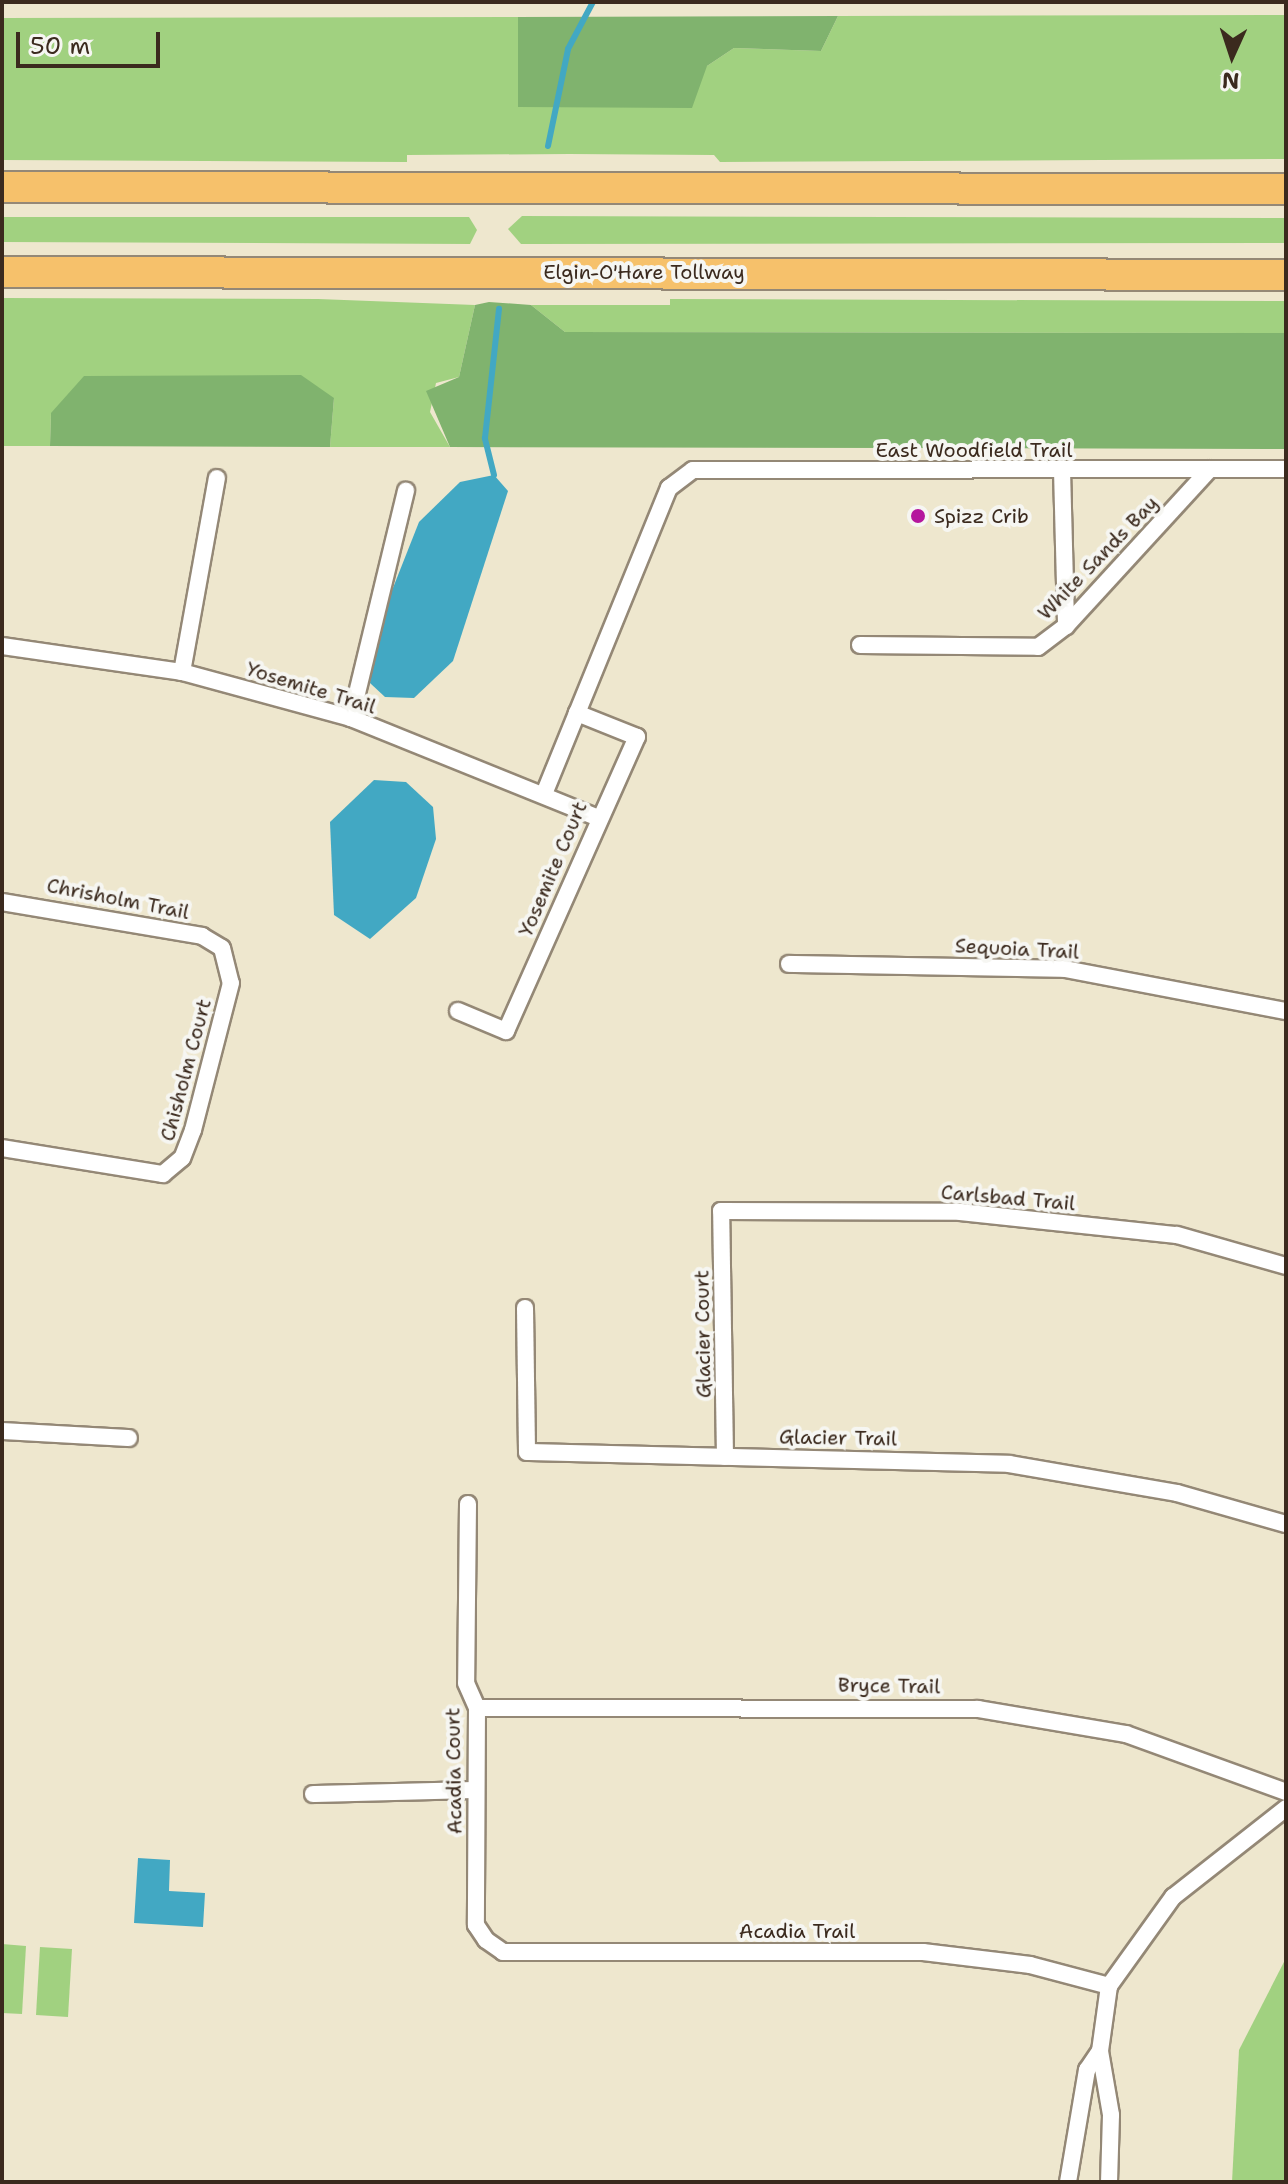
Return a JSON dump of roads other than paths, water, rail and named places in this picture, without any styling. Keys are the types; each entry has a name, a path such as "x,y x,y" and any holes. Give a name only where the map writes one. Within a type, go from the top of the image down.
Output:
{"highway":[{"path":"2,187 1286,189"},
{"name":"Elgin-O'Hare Tollway","path":"2,272 1286,275"}],"street":[{"name":"East Woodfield Trail","path":"669,488 693,470 1286,469"},
{"path":"1062,470 1066,626"},
{"name":"White Sands Bay","path":"860,645 1038,647 1066,626 1209,470"},
{"path":"182,672 217,478"},
{"name":"Yosemite Court","path":"544,794 669,488"},
{"path":"351,718 406,491"},
{"name":"Yosemite Trail","path":"2,646 182,672 351,718 596,817"},
{"name":"Yosemite Court","path":"458,1011 506,1031 596,817 637,737 577,713"},
{"name":"Chrisholm Trail","path":"2,902 138,921 222,948"},
{"name":"Chisholm Court","path":"2,1148 142,1176 163,1174 182,1158 193,1130 231,983 222,948"},
{"name":"Sequoia Trail","path":"789,964 1065,969 1286,1011"},
{"name":"Carlsbad Trail","path":"721,1211 960,1212 1177,1235 1286,1266"},
{"name":"Glacier Court","path":"721,1211 725,1457"},
{"name":"Glacier Trail","path":"525,1308 527,1452 1009,1464 1177,1493 1286,1524"},
{"path":"2,1431 129,1438"},
{"name":"Acadia Court","path":"468,1504 466,1683 477,1708 476,1925 486,1940"},
{"name":"Bryce Trail","path":"477,1708 978,1709 1126,1734 1286,1792"},
{"path":"313,1794 476,1790"},
{"path":"1109,2182 1111,2115 1100,2051 1109,1986 1173,1897 1286,1808"},
{"name":"Acadia Trail","path":"486,1940 503,1952 923,1952 1030,1965 1109,1986"},
{"path":"1068,2182 1087,2070 1100,2051"}],"water":[{"path":"494,475 508,491 453,661 414,698 385,697 370,683 374,636 419,522 460,482"},
{"path":"374,780 406,782 433,807 436,839 416,898 370,939 334,915 330,822"},
{"path":"138,1858 170,1860 169,1891 205,1893 203,1927 134,1923"}],"waterway":[{"path":"548,146 568,49 593,2"},
{"path":"494,475 485,438 499,309"}],"place":[{"name":"Spizz Crib","path":"918,516"}]}
